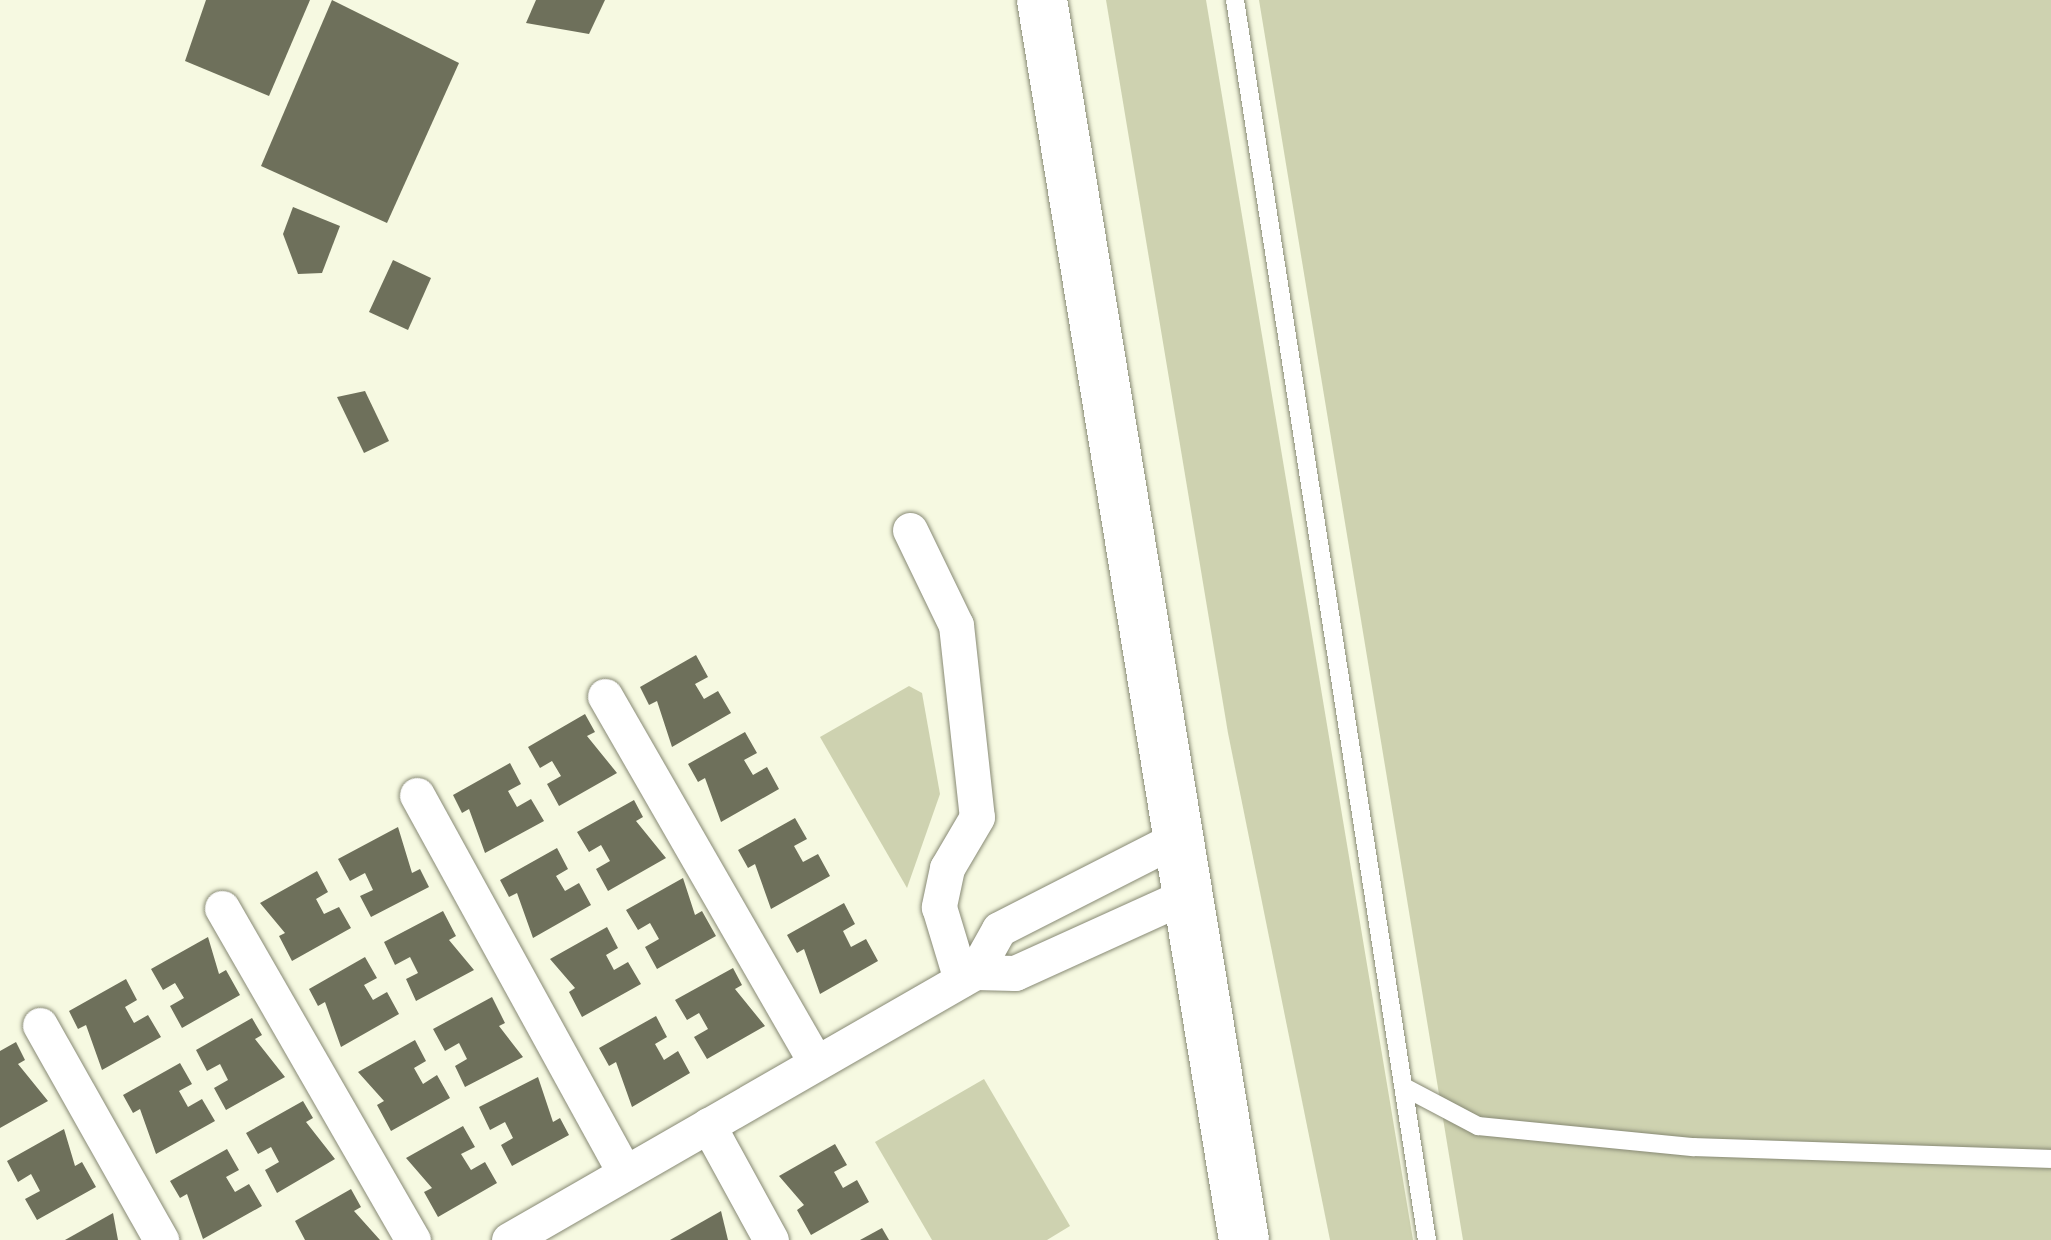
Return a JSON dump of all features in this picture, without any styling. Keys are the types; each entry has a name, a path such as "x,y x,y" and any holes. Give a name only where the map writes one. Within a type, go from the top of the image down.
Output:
{"street":[{"path":"1042,0 1244,1240"},
{"path":"910,530 958,644 977,817 947,868 939,908 968,976"},
{"path":"605,696 816,1063"},
{"path":"417,796 625,1173"},
{"path":"516,1238 968,976 999,929 1176,839"},
{"path":"968,976 1015,974 1187,895"},
{"path":"222,908 413,1240"},
{"path":"40,1026 161,1240"},
{"path":"708,1124 772,1240"}],"lane":[{"path":"1235,0 1427,1240"},
{"path":"1404,1088 1478,1126 1694,1147 2051,1159"}],"green space":[{"path":"1106,0 1206,0 1413,1240 1330,1240 1228,733"},
{"path":"1259,0 2051,0 2051,1240 1463,1240"},
{"path":"909,686 922,693 940,794 907,888 820,737"},
{"path":"984,1079 1070,1226 1047,1240 932,1240 875,1142"}],"building":[{"path":"206,0 310,0 269,96 185,61"},
{"path":"332,0 459,63 387,223 261,166"},
{"path":"536,0 605,0 589,34 526,23"},
{"path":"293,207 340,226 322,273 298,274 283,234"},
{"path":"393,260 431,278 408,330 369,312"},
{"path":"365,391 389,441 364,453 337,397"},
{"path":"696,655 708,677 695,684 704,699 718,691 731,713 672,747 657,701 649,705 640,687"},
{"path":"585,714 595,732 587,736 617,773 559,806 547,784 561,776 552,761 540,768 528,747"},
{"path":"745,732 757,753 744,760 753,775 767,767 779,789 721,822 705,778 698,782 688,764"},
{"path":"510,763 521,784 508,791 517,807 531,799 544,821 485,853 469,809 462,813 453,795"},
{"path":"634,800 643,817 636,821 666,858 608,891 596,869 610,861 601,845 589,852 577,832"},
{"path":"795,818 807,839 794,846 803,862 818,854 830,876 771,909 755,864 748,868 738,850"},
{"path":"398,827 412,873 420,869 429,887 371,917 360,896 373,890 365,873 350,881 338,859"},
{"path":"557,848 568,869 556,876 565,891 579,883 591,905 533,938 517,893 509,897 500,880"},
{"path":"317,871 328,892 316,899 324,914 339,907 351,928 292,961 279,936 285,933 260,903"},
{"path":"683,878 695,915 702,911 716,936 657,969 645,947 659,939 650,923 638,930 626,910"},
{"path":"844,903 855,924 843,931 851,947 866,939 878,961 820,994 804,949 797,953 787,935"},
{"path":"443,911 456,936 449,940 474,970 416,1001 406,979 418,973 410,957 395,965 384,942"},
{"path":"607,927 618,948 606,955 614,970 628,962 641,984 582,1017 569,992 575,988 550,959"},
{"path":"208,937 219,974 226,970 240,995 182,1028 170,1006 184,998 175,983 163,990 151,969"},
{"path":"365,957 377,978 364,985 373,1000 387,992 399,1014 341,1047 325,1002 318,1006 309,989"},
{"path":"733,968 742,985 735,989 765,1026 707,1059 694,1037 708,1029 699,1013 687,1020 675,1000"},
{"path":"126,979 137,1000 125,1007 134,1023 148,1015 161,1037 102,1070 86,1025 78,1029 69,1011"},
{"path":"492,997 505,1023 499,1026 523,1057 465,1087 455,1066 467,1059 459,1043 445,1051 433,1029"},
{"path":"656,1016 667,1037 655,1044 664,1060 678,1051 690,1073 632,1107 616,1062 609,1066 599,1048"},
{"path":"252,1018 262,1035 255,1039 285,1077 226,1110 214,1088 228,1080 220,1064 207,1071 196,1050"},
{"path":"415,1040 426,1061 414,1068 423,1084 437,1075 450,1098 391,1131 377,1105 384,1101 358,1072"},
{"path":"16,1042 25,1060 18,1064 48,1101 0,1128 0,1051"},
{"path":"180,1063 192,1084 179,1091 188,1107 202,1099 215,1121 156,1154 140,1109 133,1113 123,1095"},
{"path":"538,1077 553,1122 560,1118 569,1135 512,1166 501,1145 513,1138 505,1122 490,1130 479,1107"},
{"path":"303,1101 313,1118 306,1122 335,1159 277,1193 265,1170 279,1162 271,1147 258,1154 246,1133"},
{"path":"463,1126 475,1147 461,1154 471,1170 485,1162 497,1183 438,1217 424,1192 432,1188 406,1158"},
{"path":"64,1129 75,1166 82,1162 96,1187 37,1220 25,1199 40,1191 31,1174 18,1182 7,1161"},
{"path":"835,1144 847,1165 834,1172 843,1188 857,1180 869,1202 811,1235 797,1210 804,1205 779,1176"},
{"path":"227,1149 239,1170 226,1177 235,1192 249,1184 262,1206 203,1239 187,1194 180,1198 170,1181"},
{"path":"351,1189 361,1207 354,1211 380,1240 305,1240 295,1221"},
{"path":"721,1211 728,1240 670,1240"},
{"path":"113,1213 118,1240 65,1240"},
{"path":"882,1228 889,1240 860,1240"}]}
